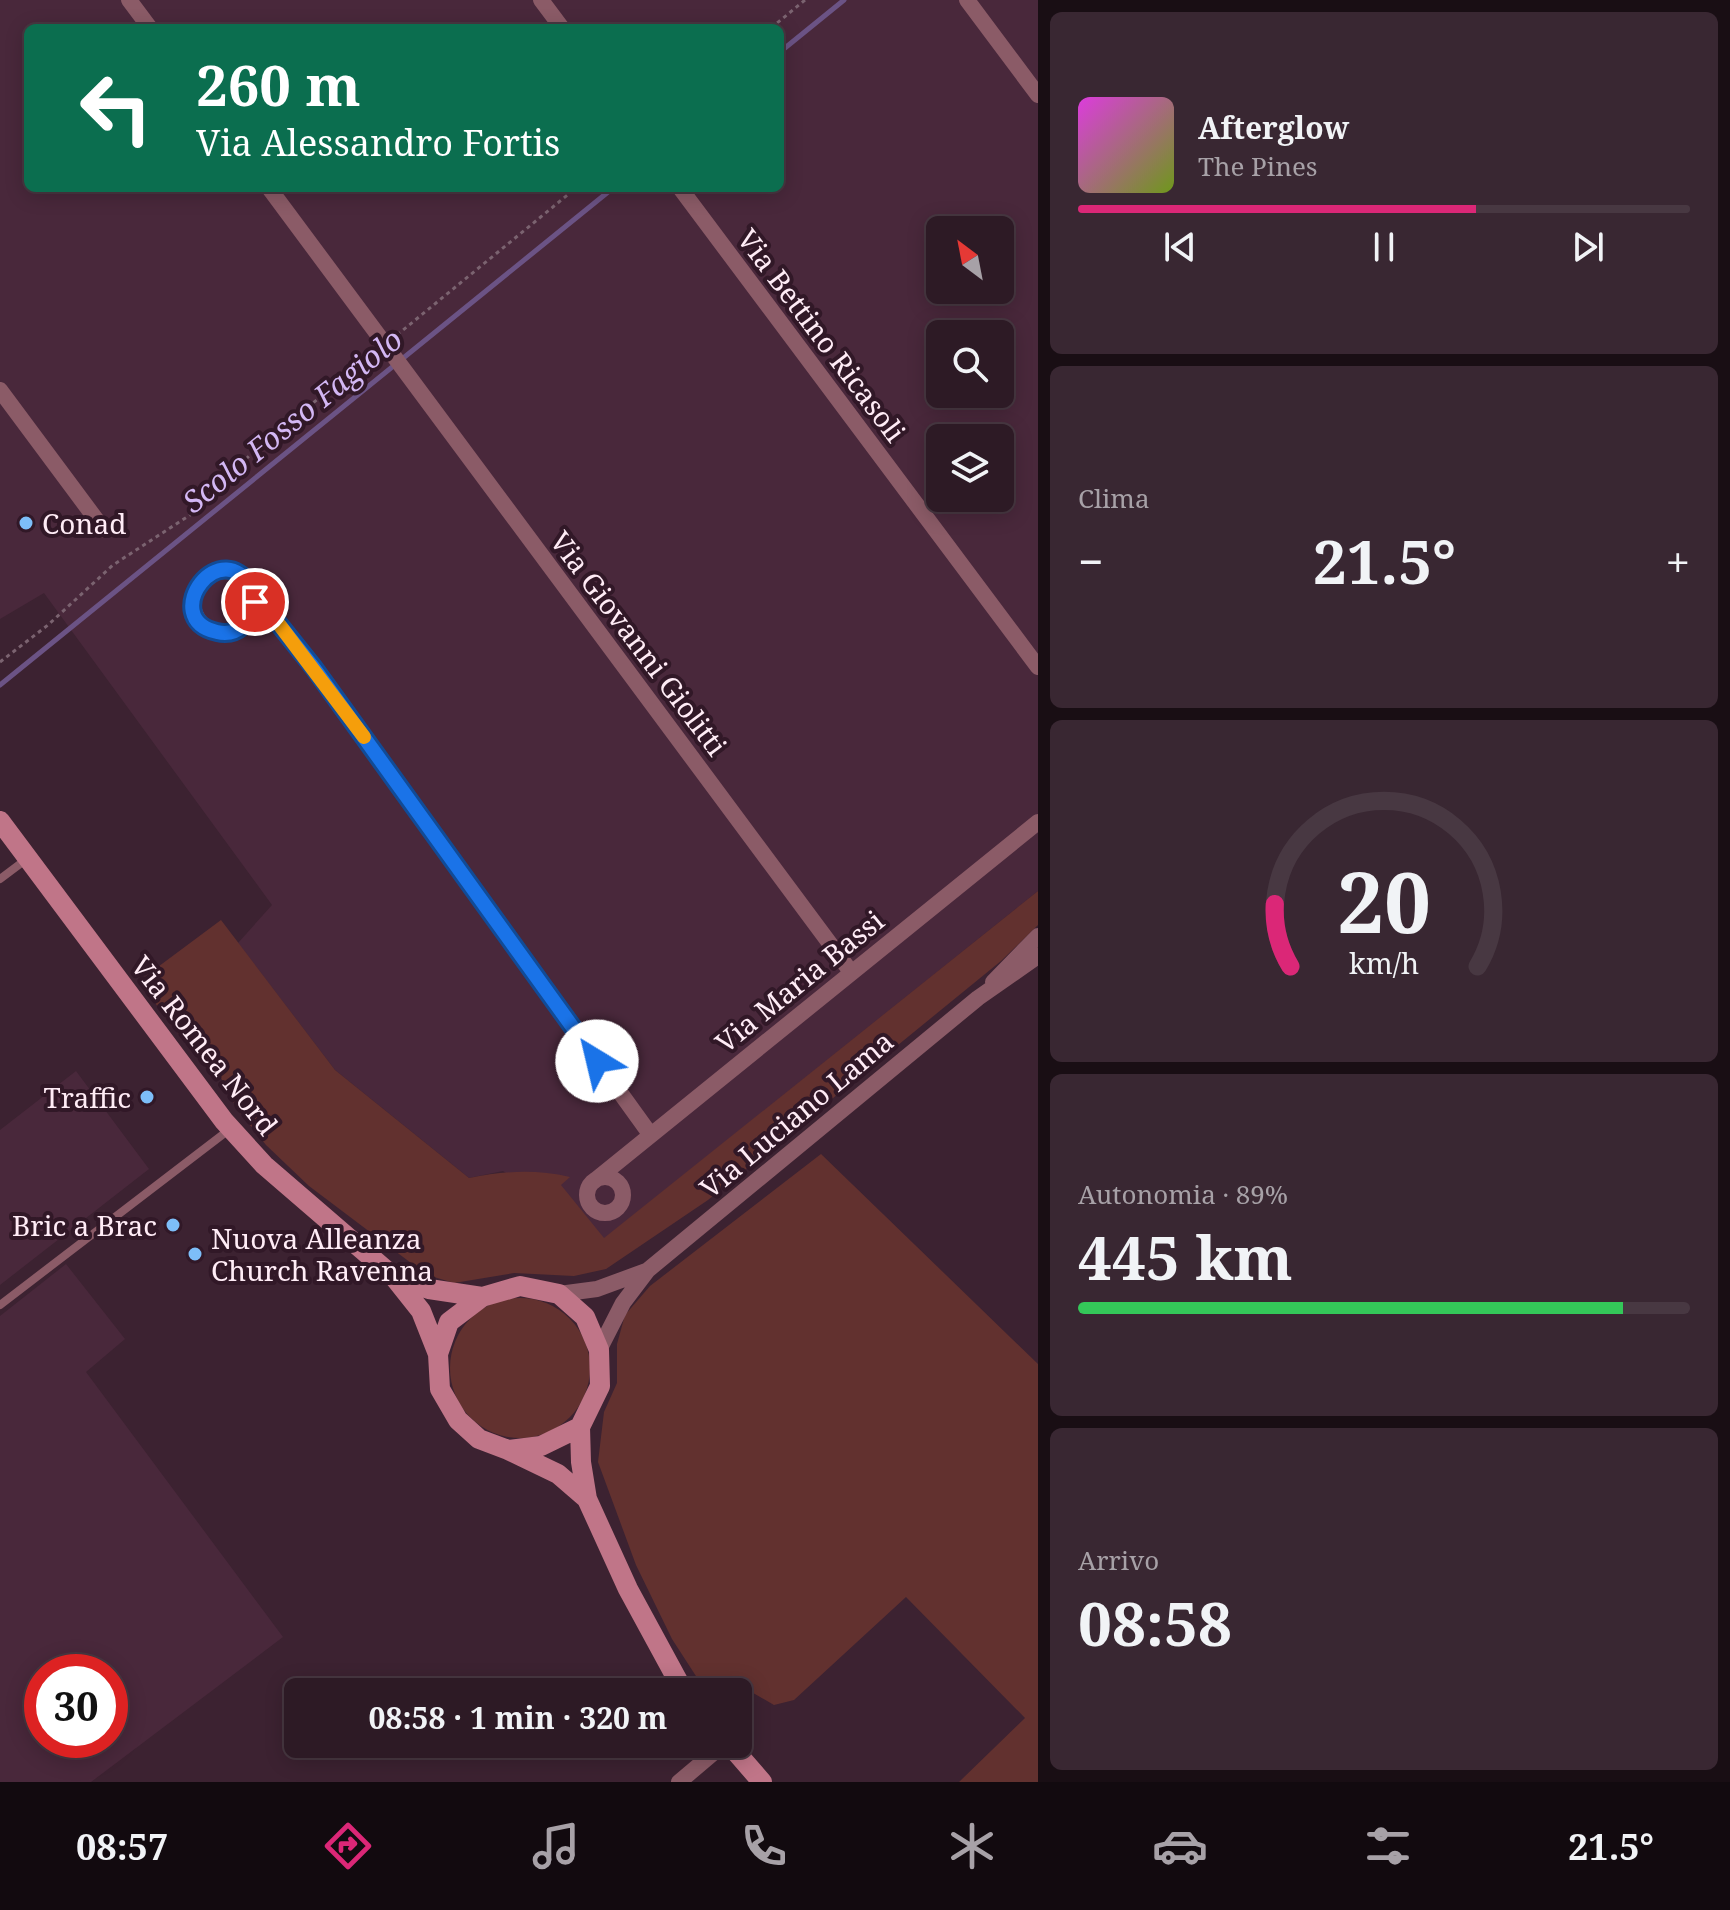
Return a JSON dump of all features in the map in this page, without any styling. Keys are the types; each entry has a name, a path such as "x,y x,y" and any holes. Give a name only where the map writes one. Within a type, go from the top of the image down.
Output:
{"main road":[{"name":"Via Romea Nord","path":"0,821 230,1128 264,1165 394,1277 421,1311 438,1354"},
{"name":"Via Romea Nord","path":"394,1277 429,1289 482,1297"},
{"path":"587,1499 558,1474 479,1439 458,1420 440,1389 438,1354 449,1322 482,1297 520,1286 559,1294 585,1317 599,1350 600,1386 580,1427 587,1499 628,1589 676,1678"},
{"path":"508,1450 541,1446 580,1427"},
{"path":"739,1758 762,1782"}],"street":[{"path":"129,0 147,24"},
{"path":"541,0 559,24"},
{"path":"967,0 1038,95"},
{"name":"Via Giovanni Giolitti","path":"272,192 851,972"},
{"name":"Via Bettino Ricasoli","path":"683,192 1038,667"},
{"path":"0,390 104,530"},
{"path":"254,593 314,668 650,1134"},
{"name":"Via Maria Bassi","path":"593,1182 1038,822"},
{"name":"Via Luciano Lama","path":"978,998 1038,936"},
{"name":"Via Luciano Lama","path":"599,1350 623,1303 648,1270 978,998 1038,956"},
{"name":"Via Luciano Lama","path":"559,1294 597,1289 648,1270"},
{"path":"679,1782 709,1758"}],"lane":[{"path":"0,879 28,858"},
{"path":"0,1305 230,1128"}],"path":[{"path":"776,24 805,0"},
{"path":"0,662 48,625 113,565 190,515 255,450 571,192"}],"shaded area":[{"path":"0,0 1038,0 1038,891 604,1239 503,1171 469,1178 335,1070 238,943 272,905 44,593 0,619"},
{"path":"1038,891 1038,925 1001,961 708,1200 606,1269 574,1276 514,1273 454,1283 434,1277 411,1263 309,1186 266,1145 237,1109 220,1076 175,1030 139,981 221,920 335,1070 469,1178 520,1172 570,1177 561,1185 604,1238"},
{"path":"76,1071 149,1169 0,1285 0,1130"},
{"path":"821,1154 1038,1364 1038,1782 959,1782 1025,1718 906,1597 794,1700 774,1705 752,1692 752,1678 697,1678 672,1639 636,1565 598,1462 604,1412 617,1383 617,1344 625,1315 650,1286"},
{"path":"66,1264 125,1339 86,1372 283,1637 128,1754 128,1654 24,1654 24,1758 123,1758 91,1782 0,1782 0,1316"},
{"path":"520,1298 547,1304 569,1319 584,1341 590,1368 584,1395 569,1417 547,1432 520,1438 493,1432 471,1417 456,1395 450,1368 456,1341 471,1319 493,1304"}],"waterway":[{"name":"Scolo Fosso Fagiolo","path":"784,49 844,0"},
{"name":"Scolo Fosso Fagiolo","path":"0,685 608,192"}],"slow traffic":[{"path":"272,615 364,737"}],"place":[{"name":"Conad","path":"26,523"},
{"name":"Traffic","path":"147,1097"},
{"name":"Bric a Brac","path":"173,1225"},
{"name":"Nuova Alleanza Church Ravenna","path":"195,1254"}],"route":[{"path":"255,602 248,622 229,633 215,632 205,627 194,612 192,601 196,588 208,574 230,571 249,583 314,668 597,1061"}]}
